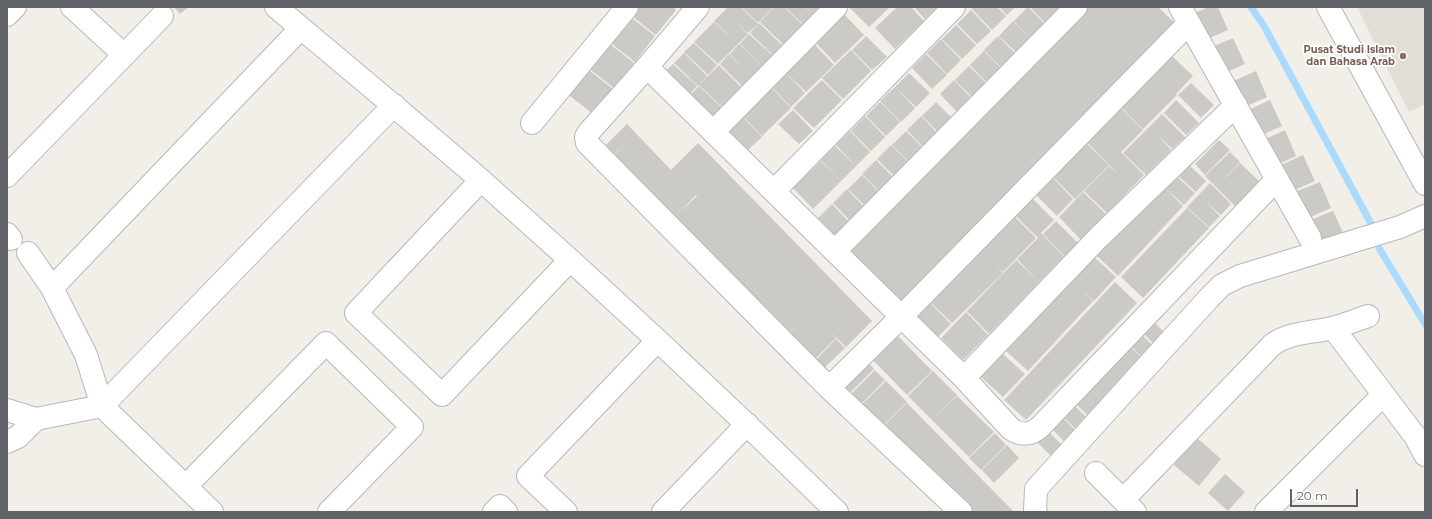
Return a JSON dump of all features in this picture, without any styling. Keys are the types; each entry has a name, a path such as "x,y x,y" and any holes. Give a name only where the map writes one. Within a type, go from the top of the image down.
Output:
{"street":[{"path":"7,15 15,7"},
{"path":"72,7 124,55"},
{"path":"276,7 481,180 570,260 747,424 836,512"},
{"path":"532,123 627,7"},
{"path":"698,7 648,67 589,132 586,138 588,145 828,388 961,512"},
{"path":"713,132 836,7"},
{"path":"774,191 954,7"},
{"path":"835,251 1076,7"},
{"path":"1328,7 1425,184"},
{"path":"828,388 901,317 1185,15 1310,238"},
{"path":"7,176 162,16"},
{"path":"52,288 301,28"},
{"path":"648,67 964,378 1011,429 1017,433 1033,433 1277,178"},
{"path":"964,378 1098,238 1236,105"},
{"path":"7,410 36,419 102,406 394,106"},
{"path":"481,180 356,313 442,395 570,260"},
{"path":"1036,512 1036,489 1222,285 1240,276 1400,227 1425,216"},
{"path":"28,253 52,288 86,354 102,406 212,512"},
{"path":"1096,473 1129,506 1279,339 1296,334 1332,328 1368,316"},
{"path":"1332,328 1415,436 1425,455"},
{"path":"566,512 528,476 657,341"},
{"path":"186,486 326,343 412,427 329,512"},
{"path":"1266,512 1383,395"},
{"path":"7,442 18,437 36,419"},
{"path":"663,512 747,424"},
{"path":"494,512 500,506 506,512"}],"shaded area":[{"name":"Pusat Studi Islam dan Bahasa Arab","path":"1357,7 1425,7 1425,104 1409,112"}],"building":[{"path":"174,7 189,7 180,14"},
{"path":"633,7 673,7 676,10 656,35 628,13"},
{"path":"728,7 741,7 758,24 748,33 736,22 748,34 738,44 714,21"},
{"path":"742,7 773,7 758,23"},
{"path":"774,7 784,7 803,25 784,45 760,22"},
{"path":"785,7 805,7 813,14 803,24"},
{"path":"806,7 820,7 813,14"},
{"path":"849,7 890,7 869,27"},
{"path":"897,7 911,7 924,21 895,49 875,28"},
{"path":"914,7 937,7 925,19"},
{"path":"974,7 997,7 1006,16 992,30 972,9"},
{"path":"999,7 1015,7 1007,15"},
{"path":"1028,7 1048,27 1034,42 1014,21"},
{"path":"1030,7 1058,7 1063,13 1049,27"},
{"path":"1086,7 1158,7 1177,25 897,306 841,252 1032,60 1042,70 1033,60"},
{"path":"1209,7 1218,7 1228,30 1203,41 1192,14"},
{"path":"971,10 991,31 977,44 957,24"},
{"path":"844,14 864,35 835,63 815,42"},
{"path":"628,15 655,36 635,62 607,40"},
{"path":"1013,21 1034,42 1020,56 999,36"},
{"path":"714,22 738,44 718,64 694,42"},
{"path":"759,23 783,46 774,56 750,33"},
{"path":"956,25 976,45 962,59 942,39"},
{"path":"749,34 773,56 763,67 740,44"},
{"path":"866,36 887,57 872,70 852,50"},
{"path":"998,36 1019,57 1005,71 984,50"},
{"path":"1233,38 1245,64 1220,75 1209,48"},
{"path":"941,39 961,60 947,74 927,53"},
{"path":"606,41 634,63 614,88 586,66"},
{"path":"694,43 717,65 708,75 684,52"},
{"path":"739,44 763,67 743,87 720,64 729,54 747,72 730,54"},
{"path":"814,44 834,65 806,92 785,72"},
{"path":"851,50 871,71 843,99 822,78"},
{"path":"984,51 1004,71 990,86 970,65"},
{"path":"684,53 707,76 698,86 674,63"},
{"path":"926,54 947,75 932,89 912,68"},
{"path":"1171,55 1193,76 1176,94 1177,95 1143,129 1121,107"},
{"path":"673,64 697,86 688,96 664,73"},
{"path":"719,65 742,88 723,108 699,85"},
{"path":"969,66 989,86 975,100 955,80"},
{"path":"585,67 613,89 593,114 565,92"},
{"path":"1256,71 1267,97 1242,108 1231,82"},
{"path":"785,72 805,93 791,107 771,86"},
{"path":"909,73 930,93 916,107 895,87"},
{"path":"822,80 842,100 814,128 793,108"},
{"path":"954,80 974,101 960,115 940,94"},
{"path":"1191,83 1214,105 1201,118 1178,95"},
{"path":"699,86 723,109 713,119 689,96"},
{"path":"771,87 791,108 762,136 742,115"},
{"path":"895,87 915,108 901,122 880,101"},
{"path":"1176,100 1199,123 1186,135 1164,113"},
{"path":"1270,100 1282,126 1257,137 1246,111"},
{"path":"880,102 900,122 886,136 866,116"},
{"path":"936,102 956,122 942,136 922,116"},
{"path":"1121,108 1143,130 1121,152 1144,175 1107,213 1084,191 1109,166 1117,173 1087,142"},
{"path":"793,110 813,131 799,144 778,124"},
{"path":"1162,114 1185,137 1172,149 1155,132 1171,150 1146,175 1123,153"},
{"path":"742,116 762,137 748,150 728,130"},
{"path":"865,116 885,137 871,151 851,131"},
{"path":"921,116 941,137 927,151 907,130"},
{"path":"627,124 671,170 698,143 872,321 846,347 826,328 836,338 809,365 783,339 801,321 783,338 609,160 627,142 609,159 600,151","holes":["696,195 697,196 679,213"]},
{"path":"1285,130 1296,156 1272,167 1261,141"},
{"path":"850,131 870,152 856,166 836,145"},
{"path":"906,131 926,151 912,165 892,145"},
{"path":"1219,140 1230,150 1205,175 1195,164"},
{"path":"1086,143 1109,165 1075,199 1053,177"},
{"path":"891,145 912,166 898,180 877,159"},
{"path":"835,146 856,166 841,181 821,160"},
{"path":"1230,152 1240,162 1216,187 1205,176"},
{"path":"1303,155 1315,181 1290,192 1279,166"},
{"path":"876,160 897,181 883,195 862,174"},
{"path":"1184,160 1206,181 1196,192 1174,172"},
{"path":"821,161 841,181 813,209 793,188"},
{"path":"1240,163 1262,184 1237,208 1216,187"},
{"path":"1173,173 1195,193 1184,205 1162,185"},
{"path":"862,175 882,195 868,209 848,189"},
{"path":"1052,177 1073,199 1057,216 1035,194"},
{"path":"1320,182 1331,208 1306,219 1295,192"},
{"path":"1210,183 1231,204 1221,215 1206,202 1220,216 1209,227 1187,207"},
{"path":"1162,185 1183,206 1118,276 1096,255"},
{"path":"847,189 867,210 853,224 833,203"},
{"path":"1083,192 1106,214 1081,240 1059,217"},
{"path":"1032,198 1054,220 1041,233 1064,256 1039,282 1017,259 1038,238 1015,215"},
{"path":"832,204 852,225 838,239 818,218"},
{"path":"1187,208 1209,228 1143,298 1121,277"},
{"path":"1333,211 1345,237 1320,248 1308,221"},
{"path":"1014,216 1036,238 1003,272 995,265 1003,273 952,323 929,301"},
{"path":"1056,221 1078,243 1065,256 1043,234"},
{"path":"1094,257 1116,277 1094,301 1082,290 1093,301 1028,371 1006,351"},
{"path":"1016,260 1039,282 989,334 967,311"},
{"path":"1115,282 1137,303 1026,420 1004,400"},
{"path":"929,302 951,324 934,341 912,319"},
{"path":"966,312 988,335 963,360 941,338"},
{"path":"1148,316 1165,333 1154,344 1137,327"},
{"path":"1136,329 1153,346 1142,357 1125,340"},
{"path":"896,334 932,371 907,395 871,358"},
{"path":"836,339 845,348 818,374 810,366"},
{"path":"1125,341 1142,358 1108,392 1109,393 1088,416 1071,399"},
{"path":"1003,354 1025,374 1003,397 981,377"},
{"path":"864,358 874,369 849,394 839,383"},
{"path":"875,370 885,380 860,405 850,395"},
{"path":"933,371 957,395 932,420 908,396"},
{"path":"886,381 907,402 882,427 861,405"},
{"path":"957,396 994,432 969,457 932,420"},
{"path":"1070,401 1087,418 1077,430 1059,413"},
{"path":"907,403 1014,512 967,512 882,428"},
{"path":"1058,413 1075,430 1064,441 1047,424"},
{"path":"1045,428 1062,445 1051,456 1034,439"},
{"path":"995,433 1006,445 981,470 969,458"},
{"path":"1197,438 1221,459 1199,486 1174,465"},
{"path":"1007,445 1019,458 994,483 982,470"},
{"path":"1225,474 1245,492 1228,511 1208,493"}],"waterway":[{"path":"1251,7 1264,26 1374,229"},
{"path":"1379,248 1425,324"}],"place":[{"name":"Pusat Studi Islam dan Bahasa Arab","path":"1403,56"}]}
